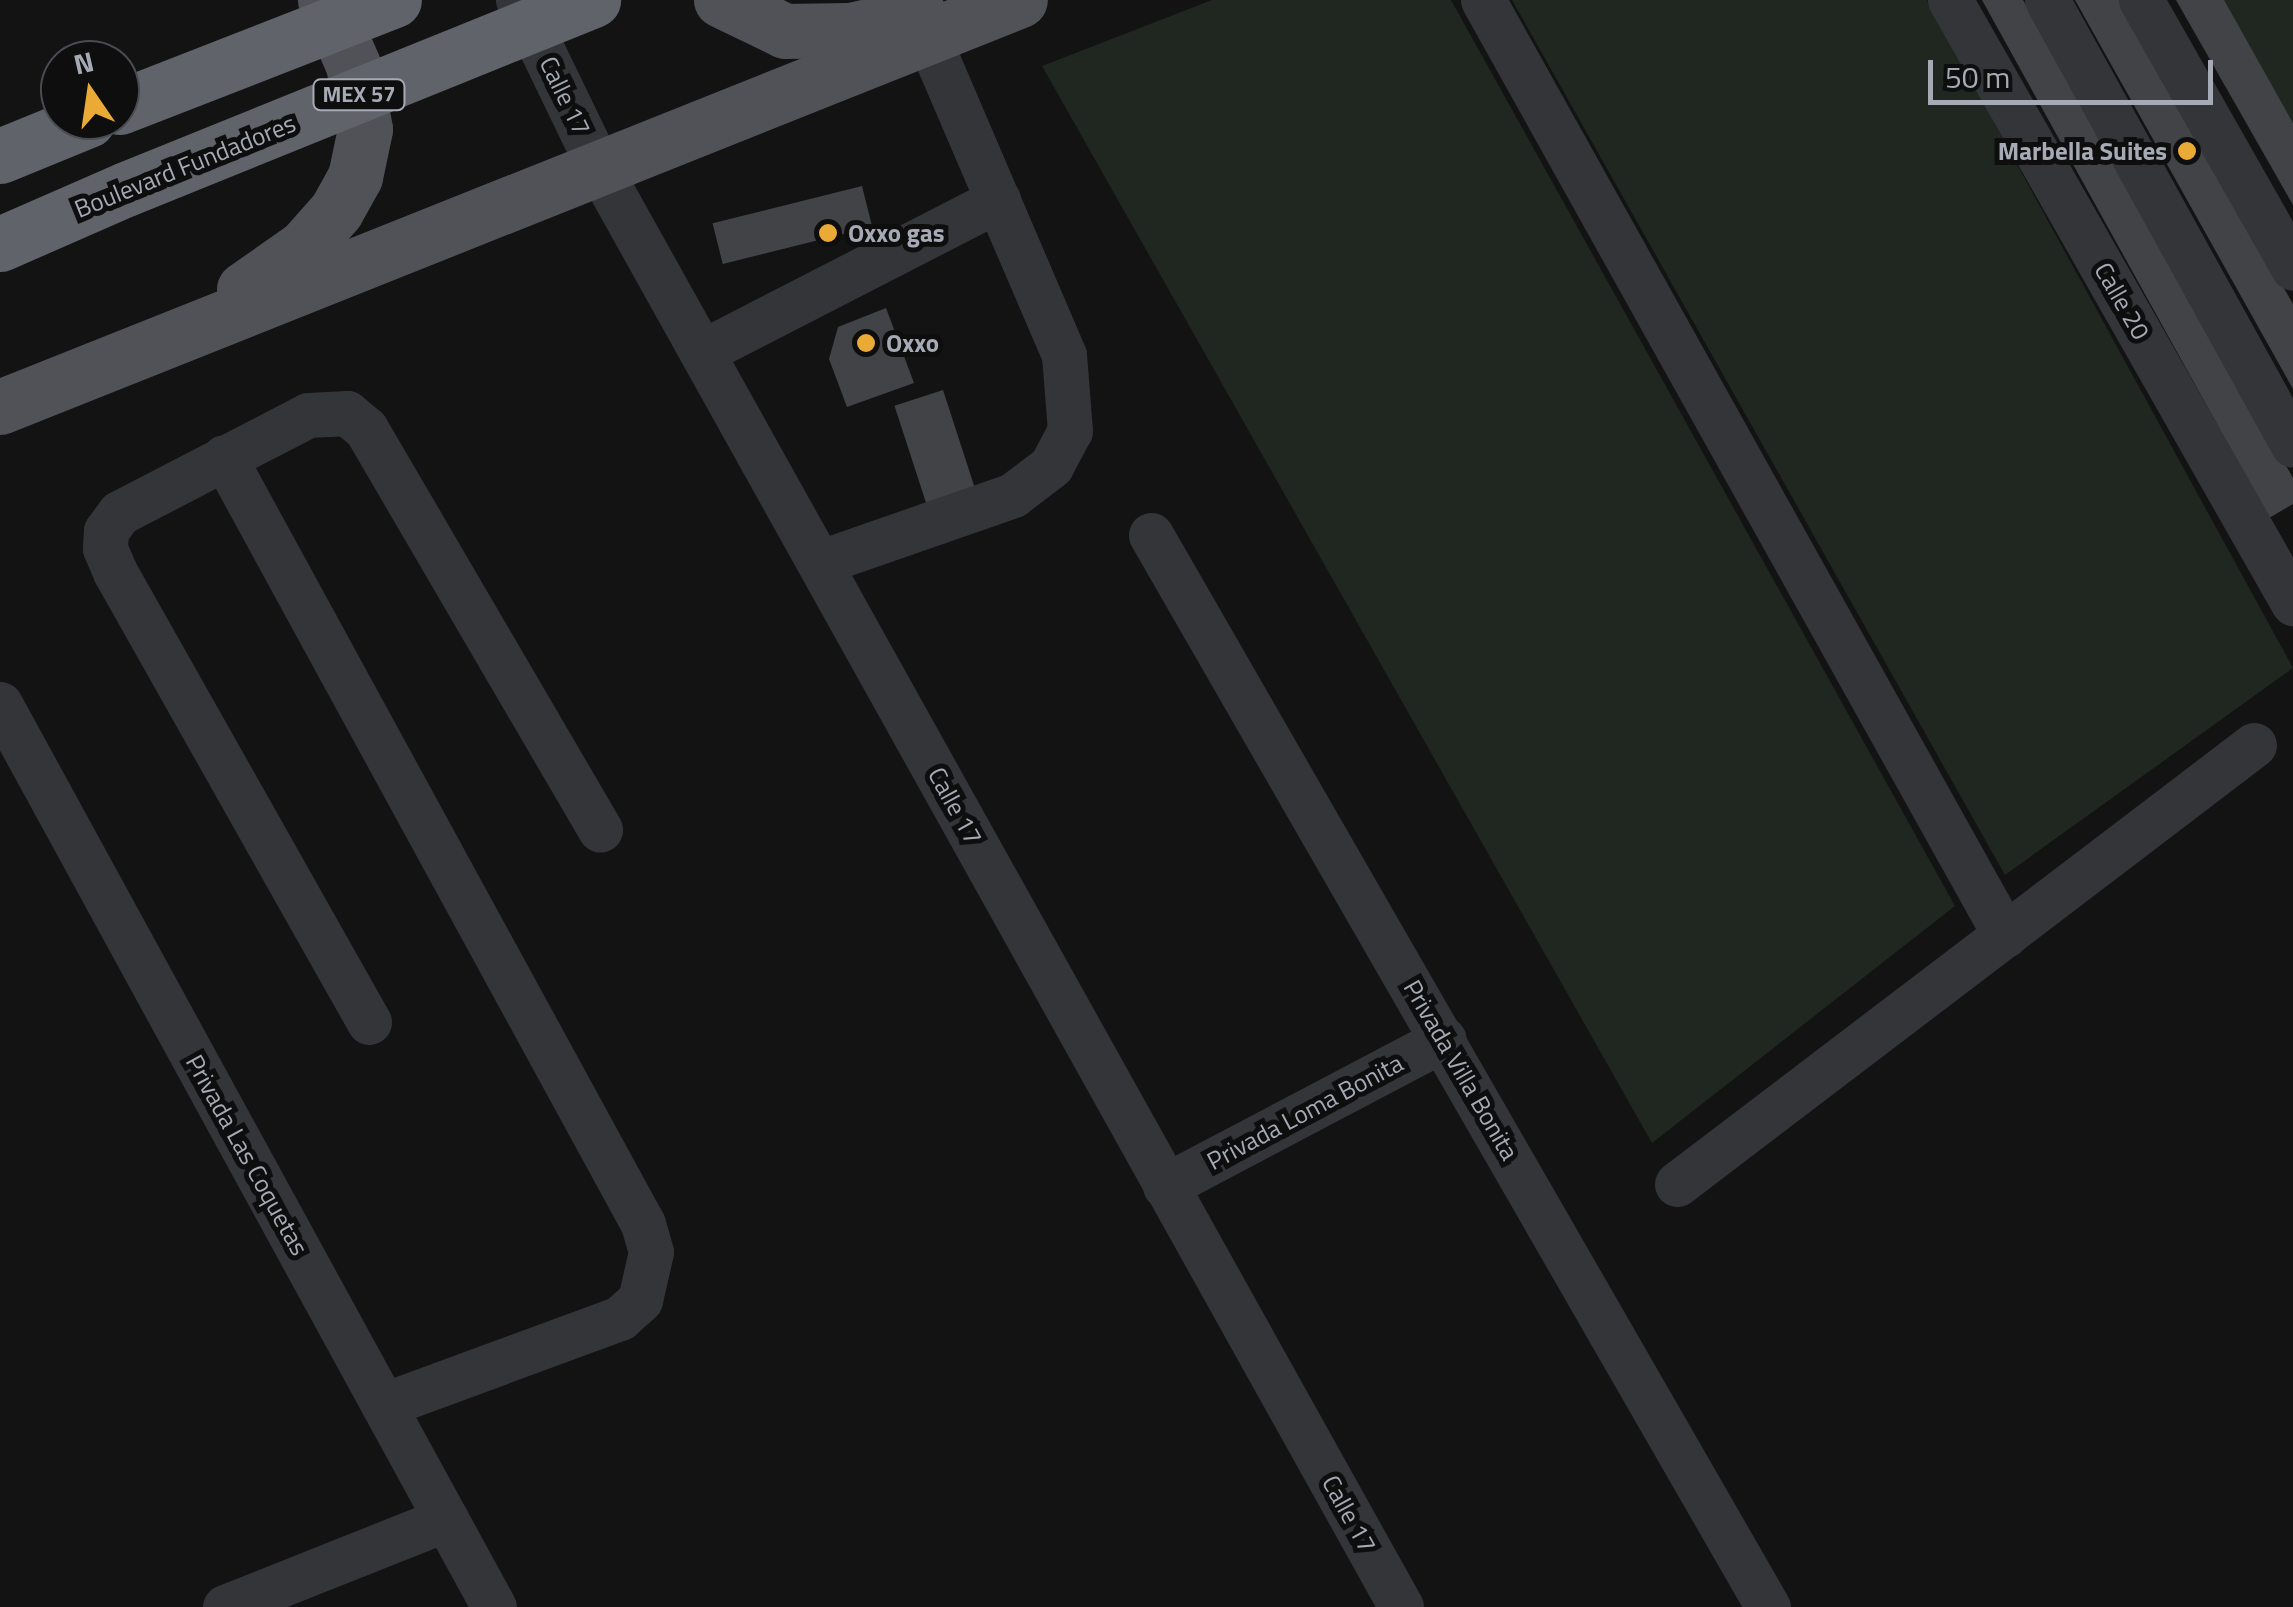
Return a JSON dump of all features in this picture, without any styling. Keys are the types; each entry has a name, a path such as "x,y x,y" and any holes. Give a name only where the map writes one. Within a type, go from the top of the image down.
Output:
{"highway":[{"path":"140,99 394,0"},
{"name":"Boulevard Fundadores","path":"0,244 593,0"},
{"path":"0,156 40,140"}],"main road":[{"path":"130,357 304,247 336,211 354,176 365,129 353,64 325,0"},
{"path":"720,0 784,30 850,30 980,0"},
{"path":"0,407 1020,0"}],"street":[{"name":"Calle 17","path":"518,0 600,170 1401,1607"},
{"path":"1483,0 2004,935"},
{"name":"Calle 20","path":"1950,0 2293,602"},
{"path":"2047,0 2293,445"},
{"path":"2141,0 2293,268"},
{"path":"820,562 1013,495 1051,466 1070,431 1064,355 928,38"},
{"path":"702,352 998,200"},
{"path":"369,1022 104,548 106,531 119,513 224,457 329,409 347,413 366,428 600,830"},
{"path":"224,457 643,1224 651,1252 640,1300 620,1318 384,1405"},
{"name":"Privada Villa Bonita","path":"1150,535 1768,1607"},
{"name":"Privada Las Coquetas","path":"0,704 494,1607"},
{"path":"1677,1184 2254,745"},
{"name":"Privada Loma Bonita","path":"1165,1186 1444,1039"},
{"path":"224,1607 446,1519"}],"shaded area":[{"path":"1212,0 1451,0 1955,906 1652,1143 1042,66"},
{"path":"1512,0 1927,0 2293,668 2005,875"},
{"path":"2223,0 2293,0 2293,123"}],"building":[{"path":"1982,0 2023,0 2293,478 2293,504 2269,518"},
{"path":"2075,0 2120,0 2293,304 2293,389"},
{"path":"2176,0 2224,0 2293,123 2293,205"},
{"path":"862,186 872,227 723,264 713,223"},
{"name":"Oxxo","path":"886,308 914,383 847,407 829,359 838,327"},
{"path":"943,390 975,488 926,504 894,406"}],"place":[{"name":"Marbella Suites","path":"2187,151"},
{"name":"Oxxo gas","path":"828,233"},
{"name":"Oxxo","path":"866,343"}]}
